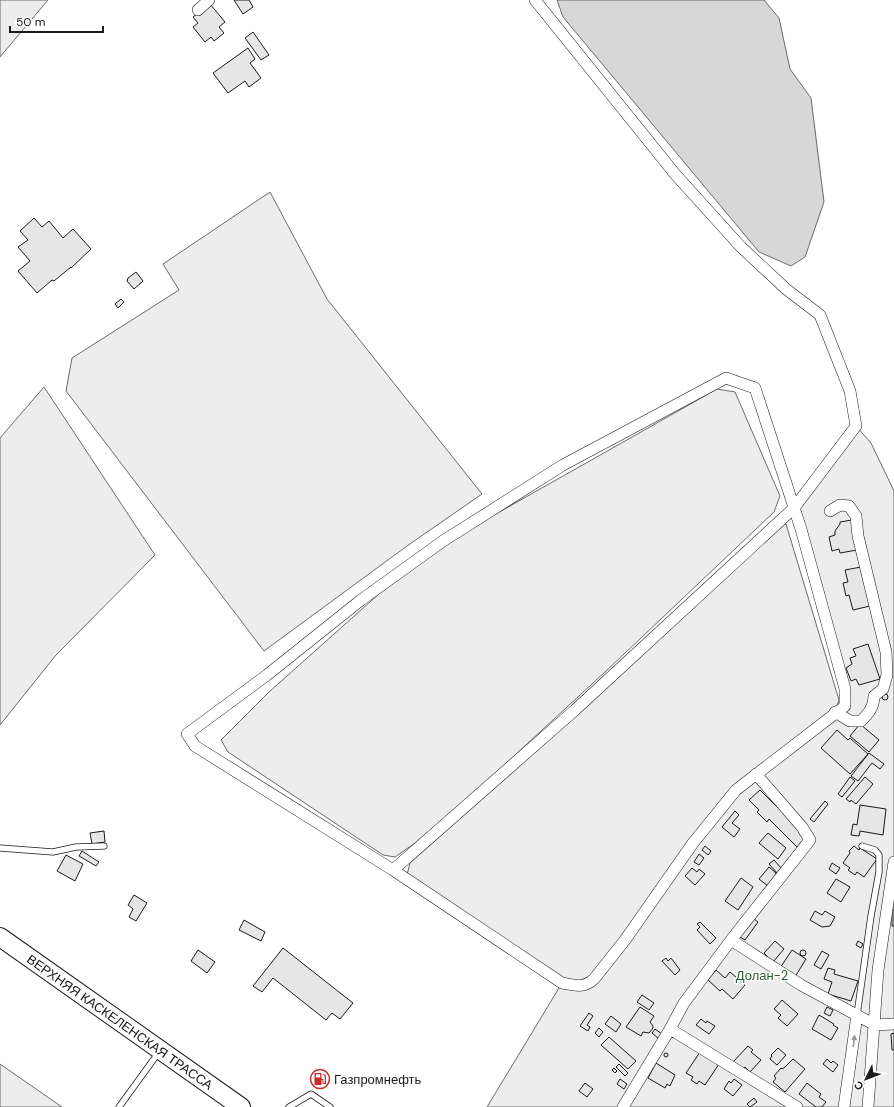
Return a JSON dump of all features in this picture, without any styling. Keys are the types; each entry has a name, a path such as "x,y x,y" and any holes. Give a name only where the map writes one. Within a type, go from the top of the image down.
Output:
{"main road":[{"name":"ВЕРХНЯЯ КАСКЕЛЕНСКАЯ ТРАССА","path":"0,937 240,1107"}],"street":[{"path":"198,10 209,0"},
{"path":"393,870 575,710 794,508 856,426 850,391 820,315 786,289 741,246 675,174 535,0"},
{"path":"726,378 755,388 794,508 845,689 845,706 736,790 693,843 625,940 594,979 588,984 580,986 562,983 393,870 195,746 188,734 267,675 361,600 443,541 563,465 726,378"},
{"path":"830,511 840,505 849,506 856,516 858,536 886,652 887,675 883,689 874,696 871,711 861,721 850,721 836,712"},
{"path":"623,1107 684,1004 730,940 810,840 802,827 756,774"},
{"path":"868,1107 878,970 894,862"},
{"path":"730,940 801,985 857,1016 875,1025 894,1024"},
{"path":"844,1107 857,1016"},
{"path":"670,1029 797,1107"}],"lane":[{"path":"0,848 52,852 76,847 104,846"},
{"path":"857,1016 871,916 879,872 879,855 875,850 862,846"},
{"path":"119,1107 160,1051"},
{"path":"289,1107 311,1094 330,1107"}],"shaded area":[{"path":"0,0 48,0 0,57"},
{"path":"557,0 764,0 779,18 790,69 811,98 824,202 805,257 791,266 759,252 563,17"},
{"path":"270,192 327,299 482,494 407,546 264,651 66,391 72,358 179,290 163,264"},
{"path":"44,387 155,555 56,655 0,725 0,438"},
{"path":"717,389 735,392 780,496 774,512 605,672 476,791 415,843 395,857 383,855 228,752 221,740 269,692 380,593 464,532"},
{"name":"Долан-2","path":"856,426 871,443 894,491 894,1107 487,1107 562,983 588,984 736,790 845,706 794,508"},
{"path":"786,524 839,700 836,709 734,789 588,980 578,982 565,979 407,875 410,863 588,705 778,526"},
{"path":"0,1064 62,1107 0,1107"}],"building":[{"path":"234,0 249,0 253,7 243,14"},
{"path":"210,4 225,22 219,27 224,33 214,41 211,37 205,42 193,27 198,23 193,17"},
{"path":"253,32 269,55 261,60 245,38"},
{"path":"248,48 255,59 250,63 261,78 249,87 245,81 228,93 213,73"},
{"path":"34,218 42,227 49,221 63,238 73,229 91,249 71,268 54,281 52,280 37,293 18,271 30,261 18,247 28,240 20,231"},
{"path":"136,272 143,281 134,289 127,281 128,278"},
{"path":"121,299 124,302 118,308 115,304"},
{"path":"852,520 857,550 840,553 839,549 832,551 829,537 835,535 835,531 840,522"},
{"path":"861,567 870,606 853,610 849,595 846,596 843,583 848,582 845,570"},
{"path":"868,644 880,679 859,685 856,679 851,681 846,668 852,664 850,658 856,656 853,649"},
{"path":"885,694 888,697 885,700 882,697"},
{"path":"860,724 879,740 869,752 850,736"},
{"path":"837,730 848,740 850,738 868,754 850,774 821,748"},
{"path":"869,753 884,764 880,769 872,763 858,781 851,776"},
{"path":"850,777 855,781 842,797 838,794"},
{"path":"865,777 873,784 856,804 851,800 850,802 846,799"},
{"path":"760,790 797,827 799,833 804,839 797,847 769,819 767,822 757,812 759,810 749,800"},
{"path":"825,801 828,804 814,822 810,819"},
{"path":"860,805 886,809 883,835 860,831 859,836 851,835 853,824 857,825"},
{"path":"735,811 739,815 732,823 740,829 734,837 722,827"},
{"path":"104,831 105,842 92,844 90,833"},
{"path":"768,833 786,848 778,859 759,843"},
{"path":"705,846 711,851 708,855 702,850"},
{"path":"854,846 859,850 860,848 877,859 864,877 857,872 855,875 848,870 850,868 843,863 850,853 849,851"},
{"path":"82,851 99,862 96,866 79,856"},
{"path":"699,854 704,858 699,865 694,862"},
{"path":"66,855 83,864 75,881 57,871"},
{"path":"774,860 782,869 778,874 769,864"},
{"path":"832,863 840,868 836,874 829,869"},
{"path":"769,867 776,873 776,877 768,886 759,879"},
{"path":"692,868 697,872 699,869 705,874 695,885 685,876"},
{"path":"741,878 753,887 738,910 725,901"},
{"path":"836,879 850,887 841,902 827,893"},
{"path":"134,895 147,903 136,921 129,917 133,909 128,905"},
{"path":"892,910 894,910 894,926 892,926"},
{"path":"815,911 822,915 825,911 835,917 830,926 822,927 810,920"},
{"path":"754,919 758,922 745,940 740,937"},
{"path":"244,920 265,932 261,941 239,930"},
{"path":"700,922 716,938 710,944 697,930 700,927 697,924"},
{"path":"775,941 784,949 773,962 764,953"},
{"path":"858,941 863,944 861,948 856,945"},
{"path":"283,948 353,1003 340,1019 332,1013 326,1020 273,978 262,992 253,986"},
{"path":"198,950 215,962 207,973 191,961"},
{"path":"792,950 806,959 795,977 780,968"},
{"path":"803,950 806,953 803,956 800,953"},
{"path":"822,951 829,955 821,969 814,965"},
{"path":"666,958 668,961 671,958 680,970 675,975 662,961"},
{"path":"828,968 835,970 834,974 858,981 851,1001 828,994 832,982 824,979"},
{"path":"716,970 725,978 730,972 745,985 733,999 722,989 720,991 708,980"},
{"path":"642,995 654,1003 649,1010 637,1002"},
{"path":"782,1000 798,1014 787,1026 778,1018 781,1015 774,1009"},
{"path":"640,1007 654,1016 650,1022 653,1028 649,1033 643,1032 641,1036 626,1027"},
{"path":"827,1007 833,1010 830,1016 824,1013"},
{"path":"589,1013 593,1016 587,1025 590,1027 588,1031 580,1026"},
{"path":"819,1015 838,1028 831,1040 812,1029"},
{"path":"611,1016 621,1024 616,1032 605,1024"},
{"path":"701,1019 706,1023 707,1021 715,1026 709,1034 696,1025"},
{"path":"599,1028 603,1032 599,1037 595,1033"},
{"path":"655,1029 662,1034 658,1038 652,1033"},
{"path":"894,1033 894,1050 892,1050 891,1034"},
{"path":"609,1037 636,1061 628,1069 601,1045"},
{"path":"748,1046 753,1050 751,1052 761,1060 750,1072 745,1067 742,1069 733,1062"},
{"path":"778,1048 786,1055 777,1065 770,1059 772,1056 771,1055"},
{"path":"700,1052 719,1064 705,1085 699,1081 697,1084 691,1080 693,1077 686,1073"},
{"path":"664,1053 668,1053 668,1057 664,1057"},
{"path":"793,1059 805,1069 785,1092 773,1082 776,1078 774,1076 781,1068 782,1069 785,1067"},
{"path":"827,1059 831,1063 833,1061 838,1065 833,1072 823,1064"},
{"path":"656,1063 675,1075 670,1086 667,1084 665,1088 648,1078"},
{"path":"619,1064 628,1073 625,1076 616,1067"},
{"path":"614,1068 617,1071 615,1073 612,1070"},
{"path":"620,1079 627,1084 624,1089 617,1084"},
{"path":"734,1079 742,1085 733,1096 724,1089 729,1081 731,1083"},
{"path":"585,1083 593,1089 587,1097 579,1091"},
{"path":"807,1083 821,1094 819,1097 826,1102 822,1107 816,1107 799,1094"},
{"path":"754,1098 757,1102 750,1107 747,1104"}],"place":[{"name":"Газпромнефть","path":"320,1079"}]}
